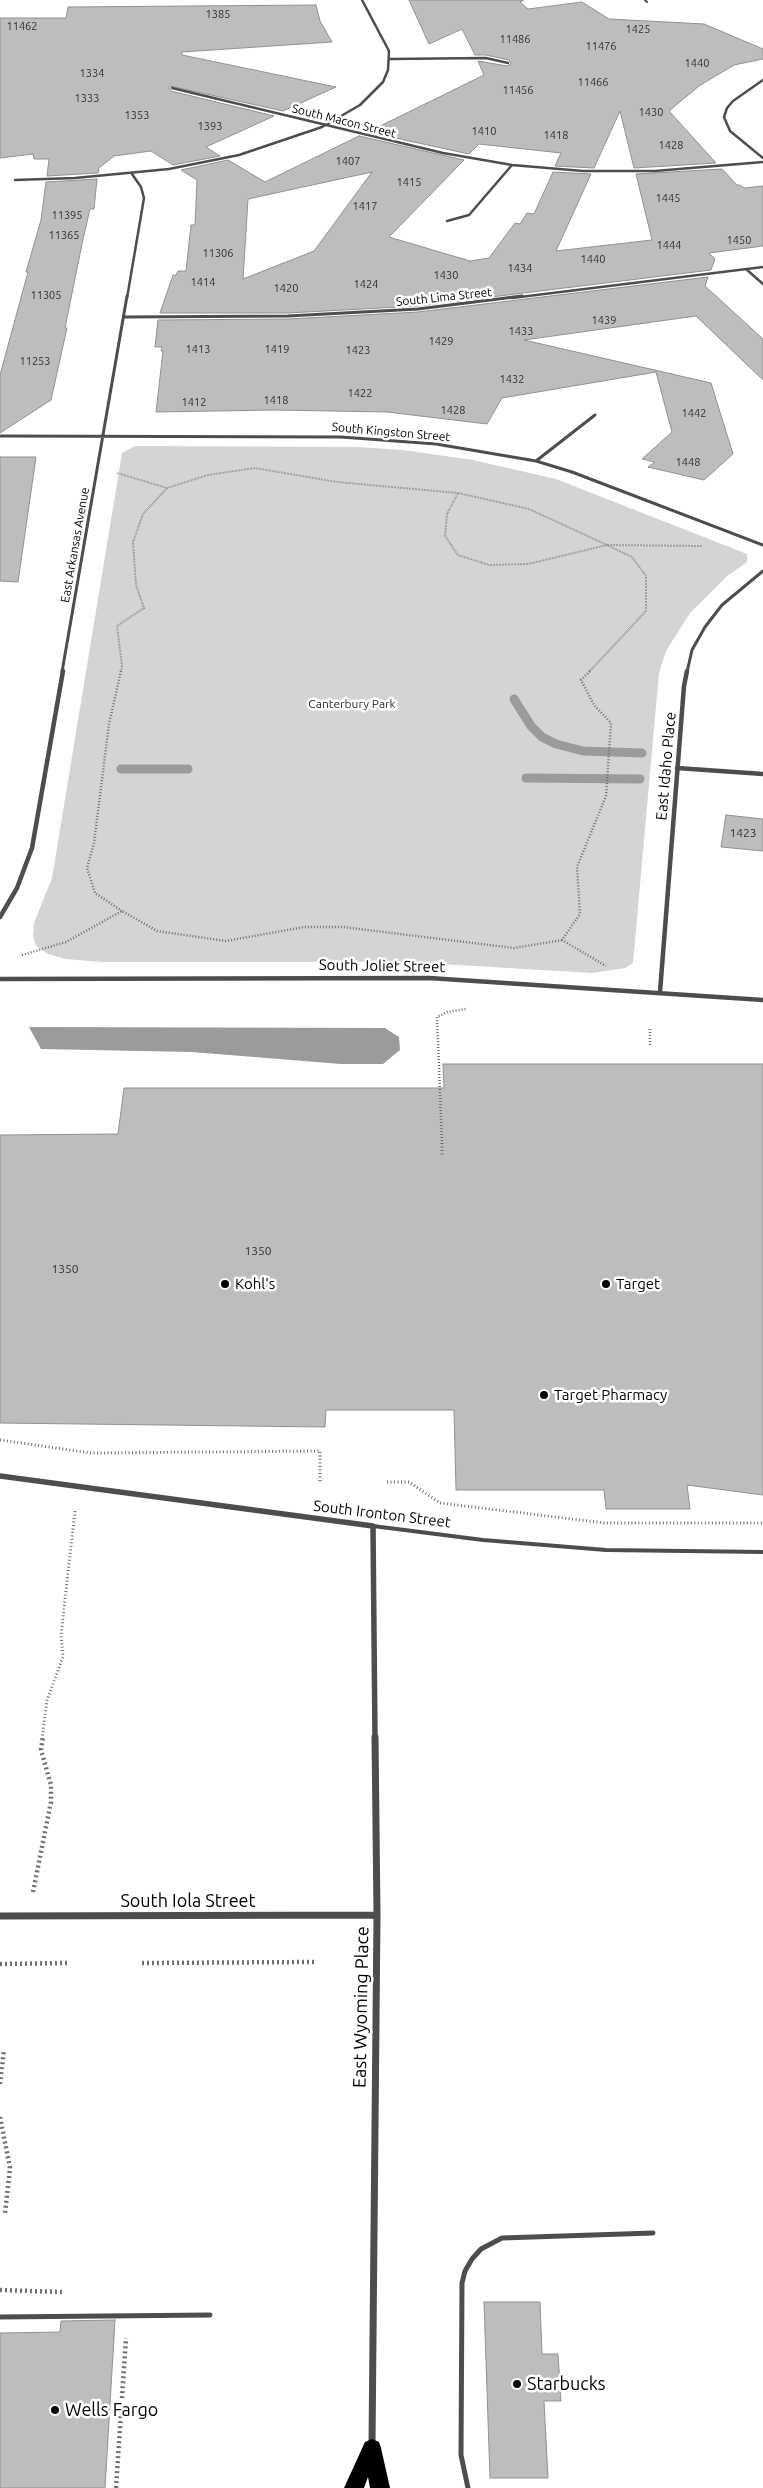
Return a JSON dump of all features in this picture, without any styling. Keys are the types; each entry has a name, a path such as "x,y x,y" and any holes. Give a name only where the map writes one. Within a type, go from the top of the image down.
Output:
{"main road":[{"path":"368,2485 372,2448"}],"street":[{"path":"16,180 132,174 239,155 298,137 325,125 360,105 374,93 383,82 390,59 385,40 362,0"},
{"path":"390,59 486,58 508,63"},
{"name":"South Macon Street","path":"763,80 733,101 727,108 724,117 730,131 763,160"},
{"name":"South Macon Street","path":"172,88 443,154 512,165 583,171 646,171 763,160"},
{"path":"447,221 469,215 512,165"},
{"name":"East Arkansas Avenue","path":"0,917 17,888 32,848 99,468 144,198 141,187 132,174"},
{"name":"South Lima Street","path":"125,317 288,316 418,310 763,267"},
{"path":"746,269 763,284"},
{"path":"536,461 595,415"},
{"name":"South Kingston Street","path":"0,436 374,438 436,444 536,461 610,485 763,546"},
{"name":"East Idaho Place","path":"660,992 684,686 692,650 705,627 722,605 763,571"},
{"path":"677,768 763,774"},
{"name":"South Joliet Street","path":"0,979 429,978 763,1000"},
{"name":"South Ironton Street","path":"0,1476 373,1526"},
{"name":"East Wyoming Place","path":"372,2448 377,1915 373,1526"},
{"name":"South Iola Street","path":"0,1916 377,1915"}],"lane":[{"name":"South Ironton Street","path":"373,1526 483,1540 606,1550 763,1552"},
{"path":"468,2488 461,2455 462,2283 465,2271 472,2259 481,2249 502,2238 654,2233"},
{"path":"0,2317 210,2315"}],"path":[{"path":"99,468 167,488"},
{"path":"562,940 580,914 577,867 606,796 611,723 594,705 581,680 646,611 646,576 632,557 529,510 458,493 337,482 255,468 208,475 167,488 143,514 133,542 136,585 144,608 117,626 122,666 109,724 94,843 87,868 95,893 157,931 226,941 304,927 342,927 514,948 562,940 613,970"},
{"path":"458,493 447,514 445,536 458,555 489,565 528,564 607,545 706,546"},
{"path":"16,957 66,942 122,911"},
{"path":"442,1156 437,1016 466,1008"},
{"path":"650,1029 650,1045"},
{"path":"0,1440 91,1453 320,1451 320,1482"},
{"path":"387,1482 409,1482 440,1503 604,1523 763,1523"},
{"path":"33,1892 51,1802 51,1785 41,1750 47,1700 63,1657 61,1635 75,1511"},
{"path":"142,1963 315,1962"},
{"path":"0,1964 67,1963"},
{"path":"0,2084 4,2050"},
{"path":"0,2117 10,2168 5,2213"},
{"path":"0,2290 50,2290 68,2294"},
{"path":"116,2488 128,2316"}],"green space":[{"name":"Canterbury Park","path":"135,446 357,447 403,450 473,460 556,479 747,554 747,562 726,577 690,613 666,651 659,673 633,963 625,968 592,973 407,962 102,962 66,959 48,954 36,946 33,936 34,923 52,878 122,453"}],"shaded area":[{"path":"29,1027 385,1028 399,1037 400,1050 383,1064 341,1064 192,1052 41,1049"}],"building":[{"path":"409,0 524,0 520,2 528,9 582,2 609,19 704,24 763,49 763,59 734,65 699,86 669,111 716,163 634,168 620,111 594,168 555,166 561,153 479,144 469,154 368,132 484,75 478,61 507,66 511,64 509,60 486,55 475,55 462,29 429,44"},
{"path":"316,5 320,21 332,42 182,52 182,55 336,87 283,111 170,86 171,91 274,116 206,147 220,156 173,165 151,151 114,156 99,168 98,173 47,176 49,159 34,159 33,154 0,158 0,18 66,18 68,7"},
{"path":"359,136 464,160 389,237 470,261 489,258 515,223 520,224 527,213 534,214 553,172 591,174 556,251 652,240 636,174 722,169 737,185 744,188 763,186 763,246 709,253 715,259 711,270 418,306 288,313 160,313 173,275 176,275 178,271 186,271 191,225 195,225 197,180 181,170 228,160 265,182","holes":["372,172 314,251 243,279 248,199"]},
{"path":"97,179 94,209 90,209 82,244 65,328 67,328 51,400 0,433 0,375 41,220 46,182"},
{"path":"708,277 705,286 763,339 763,380 696,316 524,340 711,383 733,454 704,480 648,467 655,462 642,459 672,432 656,372 502,398 487,424 387,412 274,410 156,412 163,351 161,351 162,347 155,347 158,320 288,319 418,312"},
{"path":"0,457 36,457 18,582 0,581"},
{"path":"726,815 763,819 763,851 721,847"},
{"path":"443,1064 763,1064 763,1495 687,1485 690,1509 606,1509 604,1490 456,1490 454,1410 326,1410 325,1427 0,1423 0,1135 118,1134 124,1088 444,1088"},
{"path":"484,2302 540,2302 542,2354 558,2354 561,2401 544,2401 548,2478 490,2478"},
{"name":"Wells Fargo","path":"115,2320 105,2488 0,2488 0,2333 60,2332 61,2321"}],"waterway":[{"path":"514,699 531,726 542,737 556,744 583,751 642,753"},
{"path":"121,769 188,769"},
{"path":"526,778 640,779"}],"place":[{"name":"Kohl's","path":"225,1284"},
{"name":"Target","path":"606,1284"},
{"name":"Target Pharmacy","path":"544,1395"},
{"name":"Starbucks","path":"517,2384"},
{"name":"Wells Fargo","path":"55,2410"}]}
